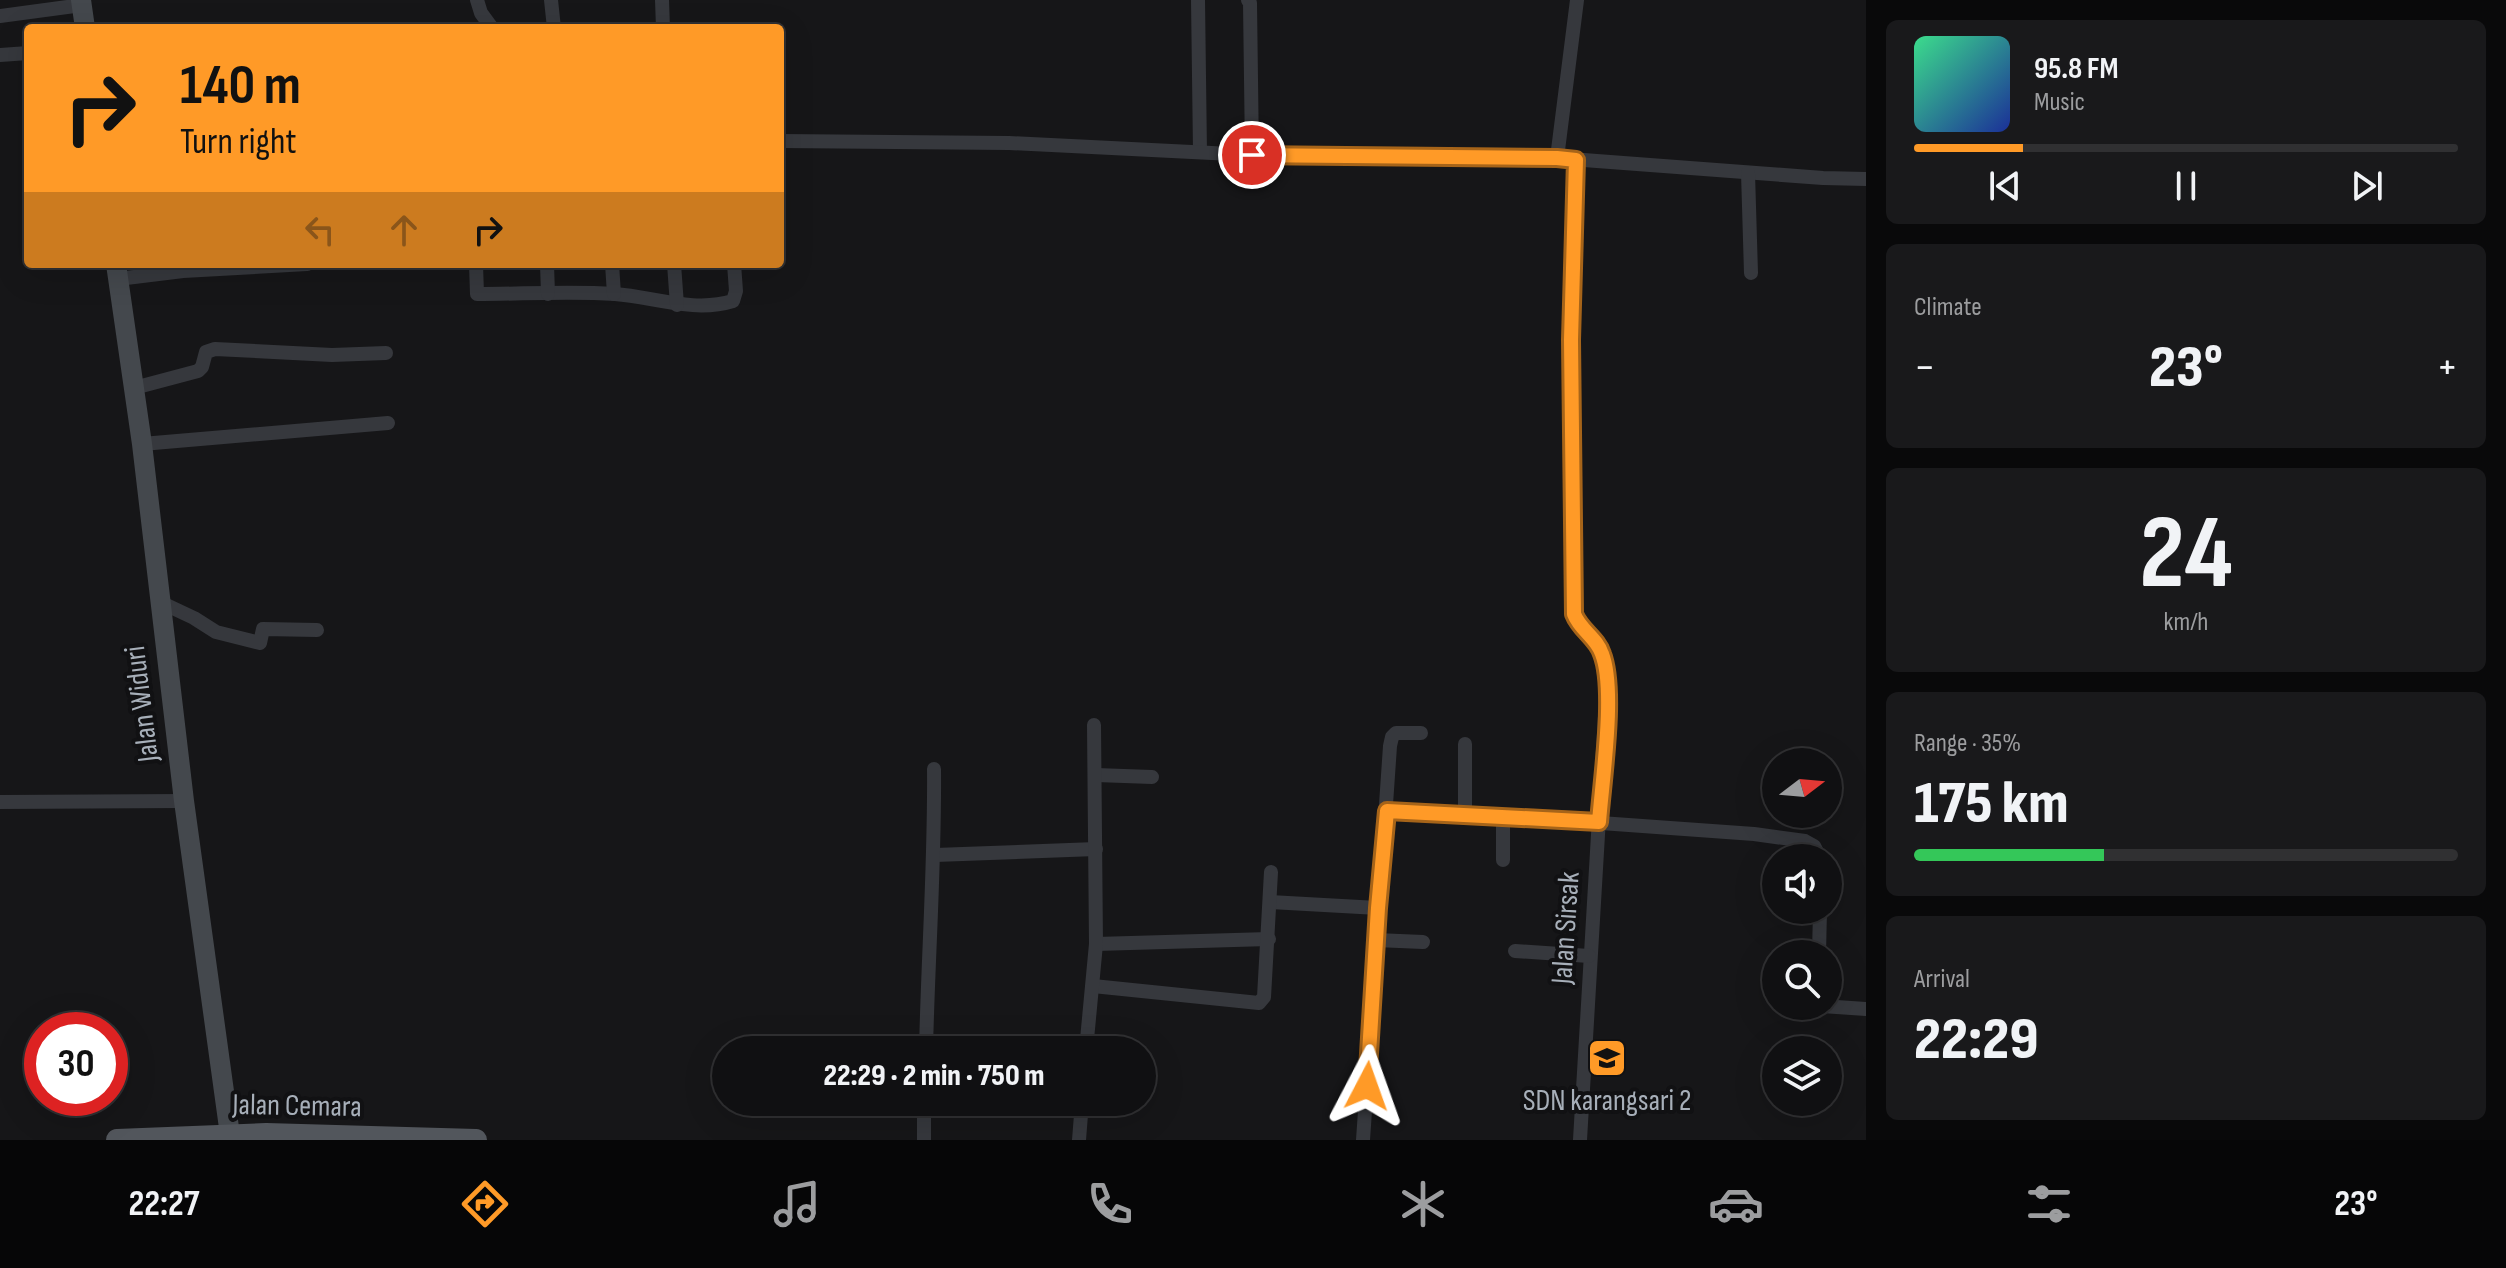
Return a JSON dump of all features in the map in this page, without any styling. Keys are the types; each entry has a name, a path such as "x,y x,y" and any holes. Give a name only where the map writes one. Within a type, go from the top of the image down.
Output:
{"main road":[{"path":"82,3 85,24"},
{"name":"Jalan Widuri","path":"117,271 142,444 184,801 231,1138"},
{"name":"Jalan Cemara","path":"117,1140 231,1138 266,1134 476,1140"}],"street":[{"path":"477,0 489,24"},
{"path":"551,0 554,24"},
{"path":"662,0 663,24"},
{"path":"1198,0 1200,152"},
{"path":"1248,0 1252,155"},
{"path":"1557,158 1577,0"},
{"path":"0,16 82,3"},
{"path":"0,55 24,53"},
{"path":"784,141 1024,144 1252,155 1557,158 1866,179"},
{"name":"Jalan Sirsak","path":"1576,160 1571,340 1574,614 1577,622 1598,644 1607,682 1580,1140"},
{"path":"1748,173 1751,273"},
{"path":"117,271 236,268"},
{"path":"476,268 477,294 614,294 677,305 733,301 736,291 734,268"},
{"path":"547,268 548,294"},
{"path":"612,268 614,294"},
{"path":"674,268 677,305"},
{"path":"134,388 198,371 206,352 215,349 332,355 386,353"},
{"path":"142,444 388,423"},
{"path":"160,602 216,632 260,643 263,629 317,630"},
{"path":"1088,1036 1096,944 1094,725"},
{"path":"1363,1140 1392,737 1396,733 1421,733"},
{"path":"1465,744 1465,814"},
{"path":"926,1036 935,855 934,769"},
{"path":"1096,775 1152,777"},
{"path":"0,802 184,801"},
{"path":"1387,811 1754,834 1810,844"},
{"path":"1503,816 1503,860"},
{"path":"935,855 1096,849"},
{"path":"1093,986 1256,1005 1264,997 1271,872"},
{"path":"1270,902 1378,908"},
{"path":"1096,944 1269,939"},
{"path":"1376,940 1423,942"},
{"path":"1515,951 1589,956"},
{"path":"1842,1007 1866,1009"},
{"path":"924,1116 924,1140"},
{"path":"1079,1140 1081,1116"}],"place":[{"name":"SDN karangsari 2","path":"1607,1058"}],"route":[{"path":"1252,155 1576,160 1571,340 1574,614 1577,622 1598,644 1605,664 1606,720 1599,822 1387,811 1367,1086"}]}
